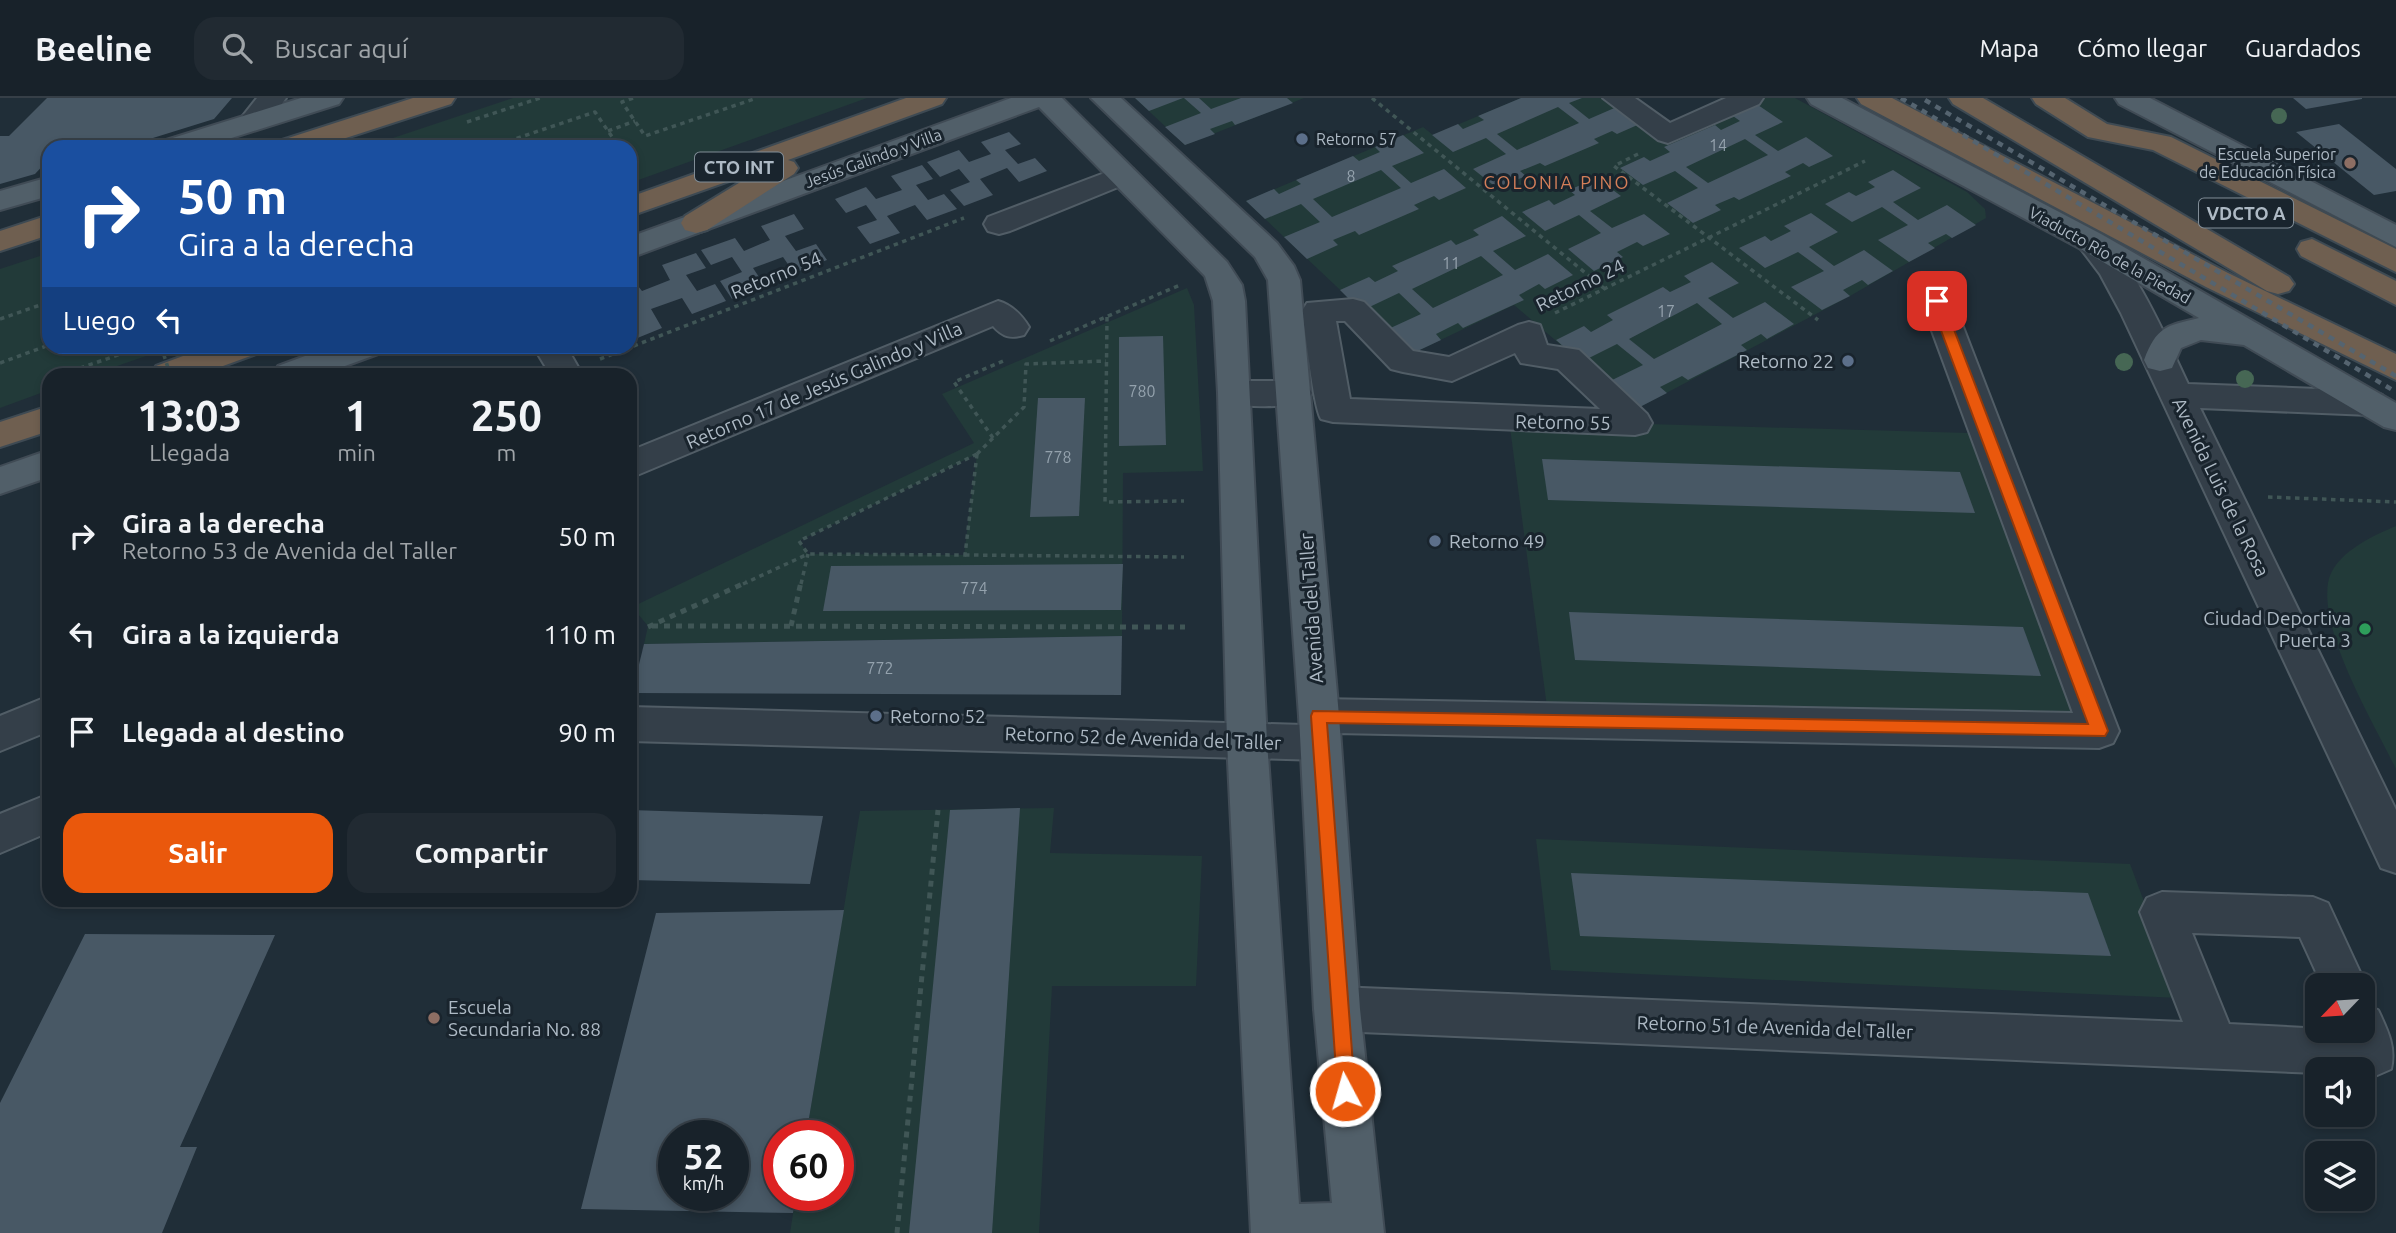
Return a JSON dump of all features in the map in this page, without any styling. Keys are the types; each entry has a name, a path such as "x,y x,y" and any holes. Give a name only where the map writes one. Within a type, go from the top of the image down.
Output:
{"highway":[{"path":"311,140 441,98"},
{"name":"CTO INT","path":"637,204 932,98"},
{"name":"Viaducto Río de la Piedad","path":"1871,98 2217,280 2396,368"},
{"path":"1963,98 2396,352"},
{"path":"2046,98 2098,131 2161,143 2396,262"},
{"name":"VDCTO A","path":"2070,98 2081,106 2098,131 2396,294"},
{"path":"696,223 848,128"},
{"path":"1940,136 2090,240"},
{"path":"0,241 42,227"},
{"path":"185,368 223,354"},
{"path":"0,435 42,420"}],"main road":[{"path":"195,140 329,98"},
{"name":"Jesús Galindo y Villa","path":"637,245 1037,98"},
{"path":"1046,98 1216,269 1226,285 1235,393 1247,741 1276,1231 1359,1230"},
{"name":"Avenida del Taller","path":"1105,98 1279,266 1284,280 1296,393 1337,1009 1359,1230"},
{"name":"Viaducto Río de la Piedad","path":"1821,98 2090,240 2383,411"},
{"path":"2129,98 2396,237"},
{"path":"0,201 42,188"},
{"path":"2160,359 2167,342 2190,330 2221,331 2262,341"},
{"path":"306,368 345,354"},
{"path":"0,481 42,466"}],"street":[{"path":"252,122 272,98"},
{"path":"1616,98 1668,134 1749,98"},
{"path":"999,224 1124,175"},
{"name":"Avenida Luis de la Rosa","path":"2090,240 2105,255 2120,280 2160,359 2396,854"},
{"name":"Retorno 52 de Avenida del Taller","path":"637,724 1247,741 1319,730 2099,731 1937,301"},
{"name":"Retorno 55","path":"1318,310 1353,310 1403,361 1451,369 1529,333 1532,355 1567,358 1635,423 1509,420 1333,411 1333,393 1318,310"},
{"name":"Retorno 17 de Jesús Galindo y Villa","path":"637,462 998,312 1013,327"},
{"path":"1235,393 1296,393"},
{"path":"2176,395 2383,411"},
{"path":"0,734 42,716"},
{"path":"0,834 42,815"},
{"path":"2214,1044 2162,912 2313,918 2338,973"},
{"name":"Retorno 51 de Avenida del Taller","path":"1337,1009 2214,1044 2375,1053 2370,1043"}],"path":[{"path":"634,98 622,102 645,136 757,98"},
{"path":"1372,98 1605,289"},
{"path":"512,140 595,113 614,140"},
{"path":"608,131 635,121"},
{"name":"Retorno 24","path":"1543,318 1903,142"},
{"path":"1638,154 1614,166 1818,320"},
{"name":"Retorno 54","path":"637,337 961,217 999,224"},
{"path":"1043,344 1181,284"},
{"path":"0,319 42,304"},
{"path":"1107,317 1105,502 1184,501"},
{"path":"0,363 42,348"},
{"path":"80,368 119,354"},
{"name":"Retorno 54","path":"560,365 590,354"},
{"path":"993,438 954,382 1005,360"},
{"path":"791,626 808,554 799,541 977,454 1024,407 1026,364 1107,361"},
{"path":"965,555 977,454"},
{"path":"2225,496 2396,502"},
{"path":"1184,557 808,554 648,626 1185,627"},
{"path":"897,1233 938,810"}],"green space":[{"path":"513,98 867,98 637,180 637,140 387,140"},
{"path":"1135,98 1304,98 1185,145"},
{"path":"1521,98 1617,98 1668,134 1749,98 1795,98 1967,192 1985,209 1986,218 1850,296 1636,409 1514,305 1409,355 1246,201 1423,127 1433,135"},
{"path":"42,255 42,354 152,354 111,368 42,368 42,393 0,408 0,269"},
{"path":"1187,288 1194,305 1203,471 1123,473 1122,636 644,644 648,626 637,613 637,605 974,443 942,394","holes":["977,454 964,555 808,554 799,541"]},
{"path":"1509,420 1968,433 2080,716 1547,707"},
{"name":"Ciudad Deportiva Puerta 3","path":"2396,526 2396,769 2340,653 2332,628 2328,583 2337,563 2345,555"},
{"path":"1054,808 1050,853 1202,856 1196,986 1052,986 1039,1233 790,1233 793,1211 854,1211 854,1120 809,1120 860,811"},
{"path":"1536,839 2130,864 2180,998 1551,970"}],"building":[{"path":"47,98 232,98 214,119 146,140 42,140 42,166 35,174 0,184 0,136 9,136"},
{"path":"1135,98 1183,98 1149,111"},
{"path":"1184,98 1199,98 1211,109 1241,98 1287,98 1293,103 1235,125 1232,121 1210,129 1215,134 1185,145 1165,127 1201,113"},
{"path":"1521,98 1582,98 1569,103 1589,119 1619,106 1642,123 1617,134 1612,131 1594,139 1599,143 1545,166 1540,163 1520,171 1526,176 1497,188 1473,169 1506,154 1486,138 1453,152 1432,135 1458,124 1463,129 1484,120 1478,116","holes":["1558,107 1579,123 1517,150 1497,134"]},
{"path":"2293,98 2362,98 2362,99 2306,109"},
{"path":"1758,105 1783,122 1755,135 1778,151 1806,137 1833,156 1809,167 1803,163 1785,172 1791,176 1739,200 1734,197 1715,205 1721,210 1693,223 1667,203 1698,188 1675,171 1643,185 1620,168 1644,157 1650,161 1670,152 1664,147 1715,125 1721,130 1740,121 1733,116","holes":["1745,139 1768,155 1708,183 1686,167"]},
{"path":"2339,124 2396,169 2396,191 2374,195 2296,132"},
{"path":"1009,132 1021,144 1005,150 1018,164 1035,158 1047,171 1019,182 1007,168 980,179 993,195 964,206 950,190 970,182 959,169 940,177 927,162 959,150 969,162 991,154 981,142"},
{"path":"1403,135 1424,153 1392,166 1411,183 1444,169 1466,188 1439,200 1434,196 1414,205 1419,209 1359,235 1355,231 1333,240 1338,245 1307,259 1284,237 1320,222 1301,204 1265,219 1246,201 1274,189 1279,194 1301,184 1296,180 1353,156 1359,161 1380,152 1375,147","holes":["1381,170 1401,188 1332,217 1313,199"]},
{"path":"922,165 933,179 916,185 928,200 944,194 957,209 927,220 915,205 887,216 900,233 870,244 857,227 877,220 866,205 846,213 835,199 866,187 876,199 902,190 891,176"},
{"path":"1893,170 1921,188 1893,202 1918,220 1947,205 1976,225 1952,238 1946,234 1928,243 1935,248 1909,262 1878,240 1908,225 1882,207 1852,222 1825,204 1849,192 1856,196 1875,187 1868,182"},
{"path":"1597,178 1621,196 1590,211 1612,228 1644,214 1670,234 1643,246 1637,242 1617,252 1623,257 1594,271 1568,249 1601,233 1579,215 1545,231 1522,212 1549,200 1554,205 1575,195 1569,190"},
{"path":"1811,213 1838,232 1809,247 1834,266 1864,250 1893,271 1868,285 1862,280 1843,290 1850,296 1822,310 1791,287 1824,271 1798,252 1765,268 1739,248 1765,236 1771,241 1791,231 1784,226"},
{"path":"794,214 804,229 785,236 796,251 816,244 827,260 794,273 783,257 753,268 765,286 732,299 720,281 742,272 732,257 711,265 701,250 735,238 744,251 770,240 761,226"},
{"path":"1502,216 1526,236 1493,251 1515,270 1548,254 1573,275 1545,289 1539,284 1519,295 1524,300 1463,328 1458,323 1436,334 1441,340 1409,355 1384,331 1421,314 1399,293 1361,311 1340,290 1369,277 1375,282 1398,271 1392,266 1451,240 1456,245 1479,235 1473,230","holes":["1481,256 1503,275 1433,308 1412,289"]},
{"path":"696,253 706,268 686,275 697,291 715,284 726,301 692,314 682,298 651,309 662,328 637,338 637,285 642,291 670,280 662,265"},
{"path":"1712,262 1739,283 1708,298 1733,318 1765,302 1794,324 1767,339 1761,334 1741,345 1747,350 1688,380 1682,376 1660,387 1667,393 1636,409 1606,383 1643,365 1617,344 1581,362 1556,340 1584,326 1591,332 1613,320 1607,315 1663,287 1670,292 1691,282 1684,276","holes":["1697,303 1722,324 1654,359 1629,339"]},
{"path":"1163,336 1166,445 1119,446 1119,337"},
{"path":"1038,398 1085,398 1079,516 1030,517"},
{"path":"1542,459 1960,472 1975,513 1548,500"},
{"path":"1123,564 1121,610 823,611 831,566"},
{"path":"1569,612 2023,627 2041,676 1575,660"},
{"path":"1122,636 1121,695 637,693 637,673 644,644"},
{"path":"1020,808 992,1233 909,1233 950,810"},
{"path":"637,810 823,816 810,884 637,880"},
{"path":"1571,873 2088,893 2111,956 1580,936"},
{"path":"844,910 809,1120 763,1120 763,1211 793,1213 687,1211 749,1211 749,1120 658,1120 658,1210 581,1209 656,913"},
{"path":"85,934 275,935 180,1147 197,1147 162,1233 0,1233 0,1103"}],"railway":[{"path":"1901,98 2396,392"},
{"path":"1925,100 2396,376"}],"place":[{"name":"Retorno 57","path":"1302,139"},
{"name":"Escuela Superior de Educación Física","path":"2350,163"},
{"name":"Retorno 22","path":"1848,361"},
{"name":"Retorno 49","path":"1435,541"},
{"name":"Ciudad Deportiva Puerta 3","path":"2365,629"},
{"name":"Retorno 52","path":"876,716"},
{"name":"Escuela Secundaria No. 88","path":"434,1018"}],"district":[{"name":"COLONIA PINO","path":"1557,182"}],"route":[{"path":"1345,1091 1337,1009 1319,716 2099,731 1937,301"}]}
